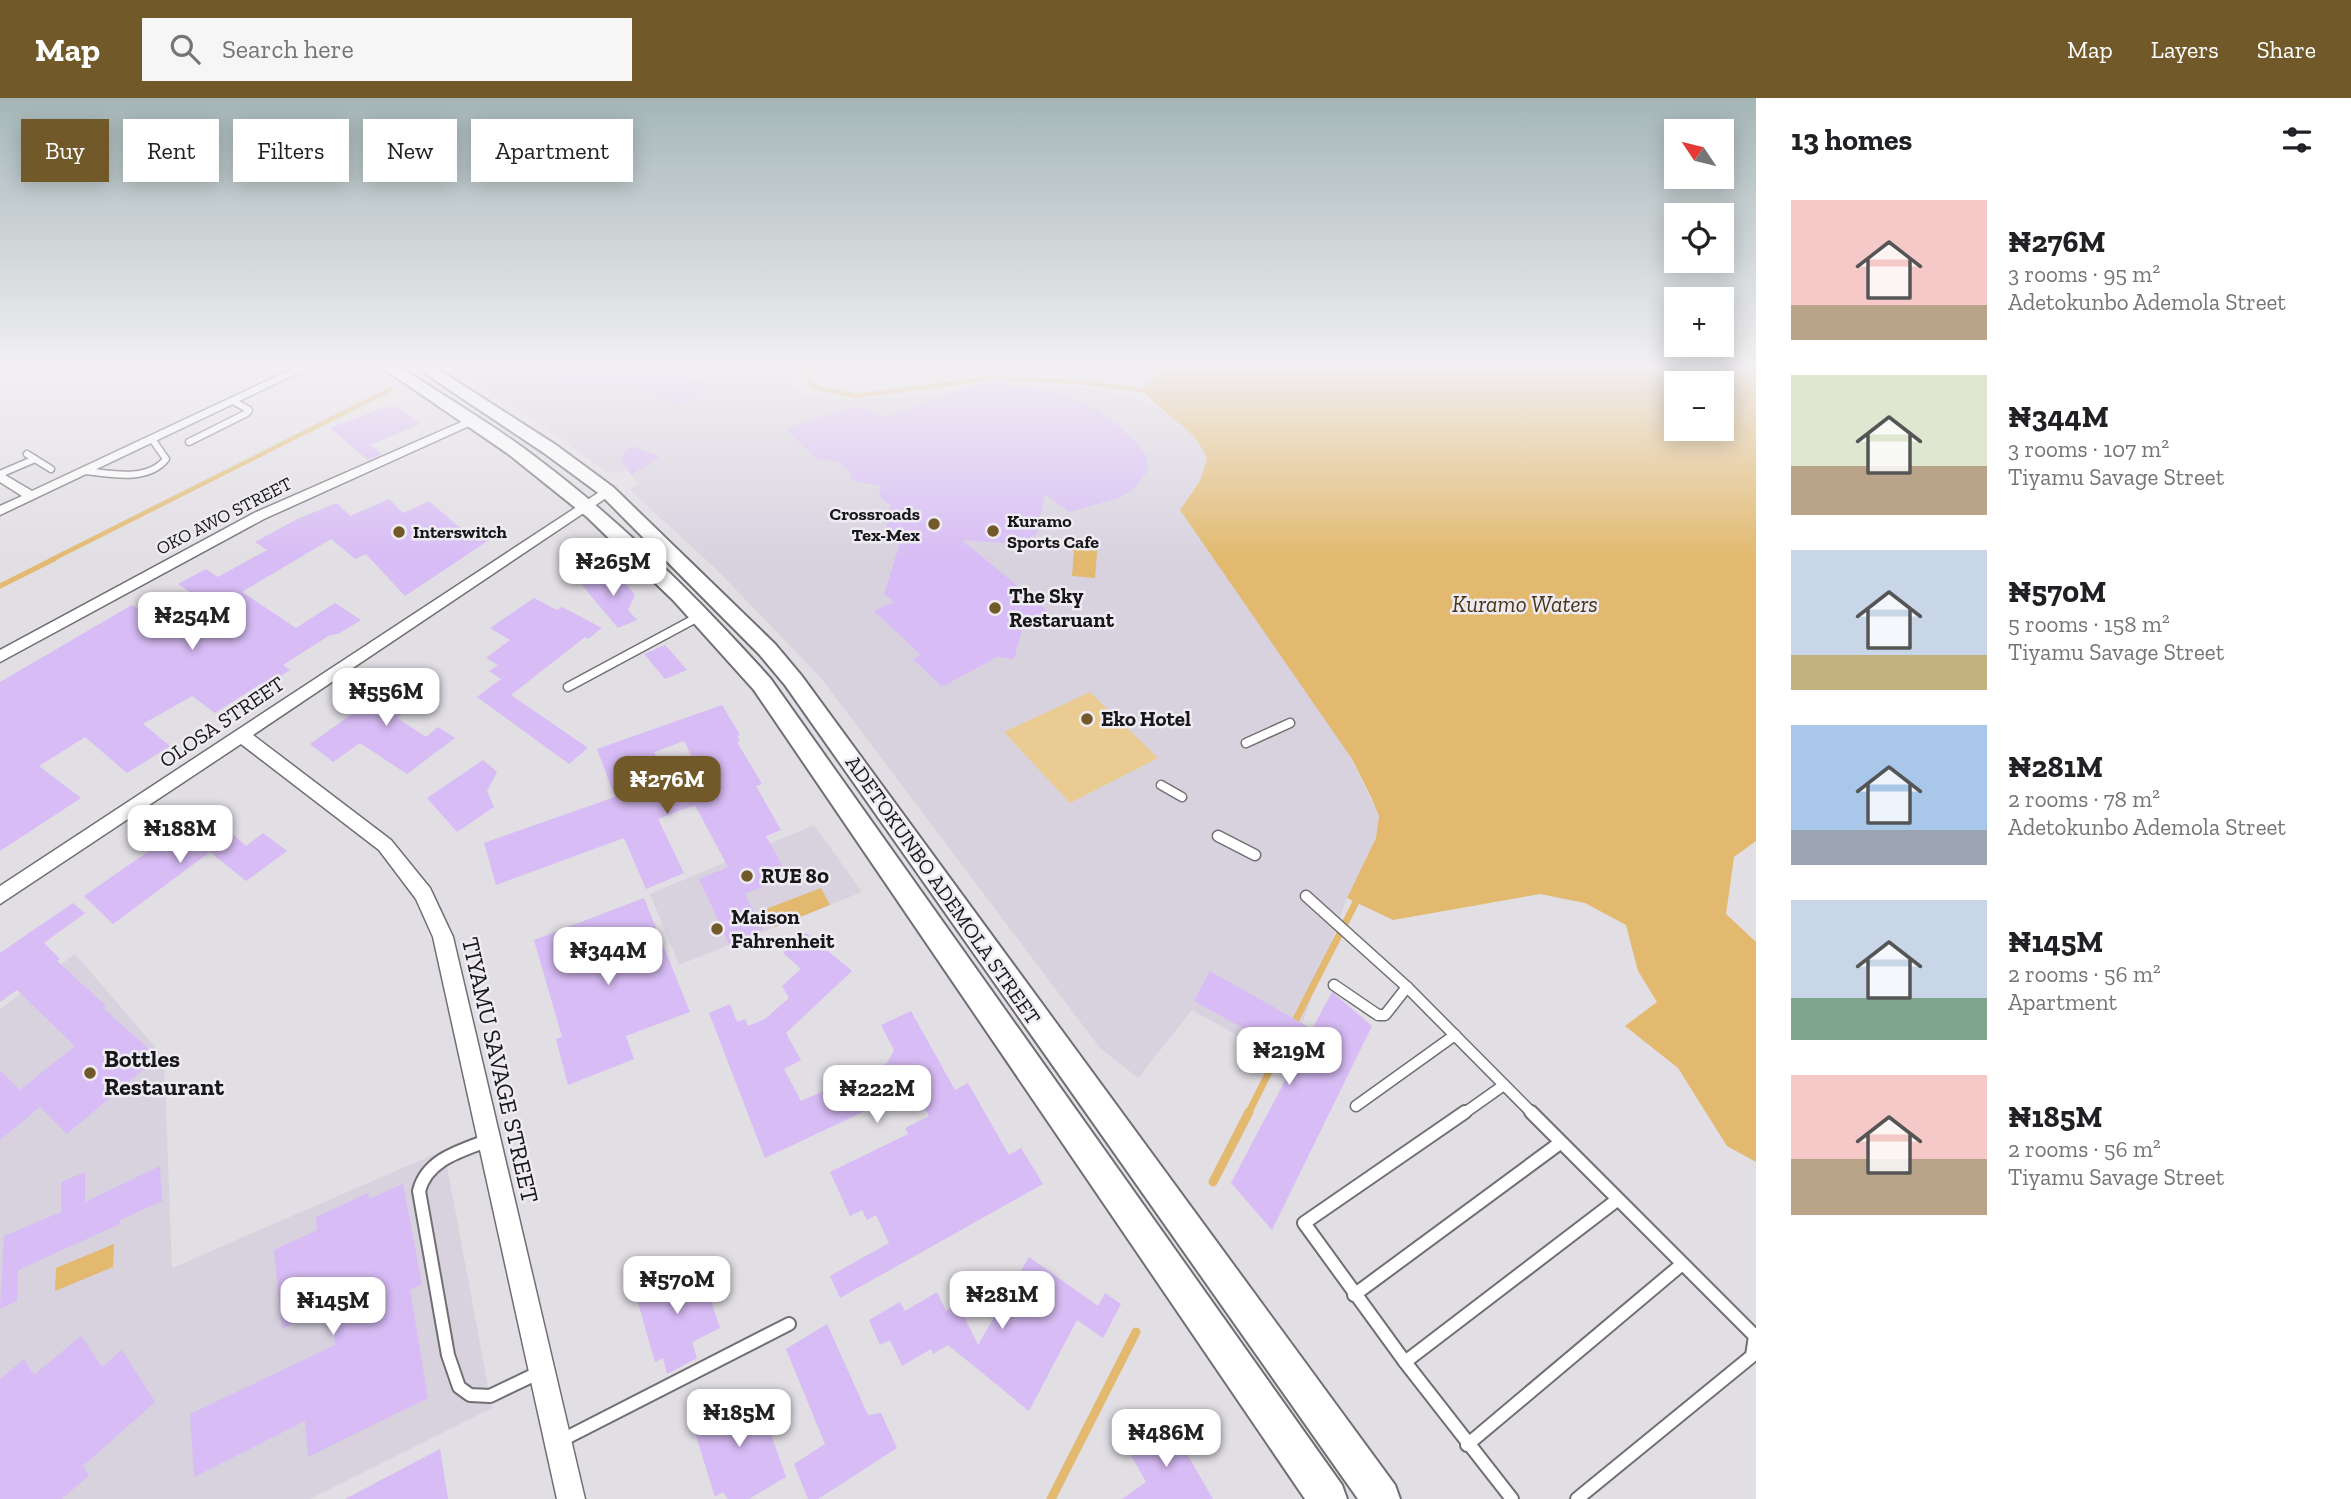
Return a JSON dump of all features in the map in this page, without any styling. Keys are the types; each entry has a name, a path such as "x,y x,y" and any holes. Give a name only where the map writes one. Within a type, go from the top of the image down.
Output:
{"main road":[{"name":"ADETOKUNBO ADEMOLA STREET","path":"483,429 529,460 596,498 749,630 793,680 1381,1499"},
{"name":"ADETOKUNBO ADEMOLA STREET","path":"520,429 550,449 762,684 1328,1499"}],"street":[{"path":"0,511 173,429"},
{"name":"OKO AWO STREET","path":"0,657 259,516 455,429"},
{"path":"0,475 32,496"},
{"name":"OLOSA STREET","path":"0,895 596,498"},
{"name":"TIYAMU SAVAGE STREET","path":"241,735 385,845 423,894 443,937 571,1499"}],"lane":[{"path":"189,442 214,429"},
{"path":"86,471 131,476 162,464 166,460 152,439"},
{"path":"27,454 51,469"},
{"path":"0,475 35,458"},
{"path":"568,687 702,615"},
{"path":"1246,743 1290,723"},
{"path":"1161,785 1182,797"},
{"path":"1217,836 1255,855"},
{"path":"1306,896 1407,986 1681,1265 1755,1336 1752,1356 1577,1499"},
{"path":"1334,985 1378,1015 1385,1015 1407,986"},
{"path":"1356,1107 1455,1035"},
{"path":"1504,1085 1304,1223 1354,1295 1467,1445 1512,1499"},
{"path":"490,1140 428,1169 420,1178 419,1191 448,1355 459,1387 470,1395 490,1395 542,1371"},
{"path":"1354,1295 1560,1143"},
{"path":"1405,1362 1617,1200"},
{"path":"1467,1445 1681,1265"},
{"path":"558,1442 789,1324"}],"shaded area":[{"name":"Eko Hotel","path":"548,429 1187,429 1202,447 1207,459 1200,481 1185,501 1352,760 1379,816 1376,838 1347,898 1288,1064 1192,1010 1138,1078 1100,1048 821,678 716,569 630,490 637,484 628,470 608,473"},
{"path":"1090,692 1158,758 1070,803 1004,732"},
{"name":"Maison Fahrenheit","path":"814,825 862,892 679,965 650,894"},
{"path":"75,954 164,1057 172,1268 444,1150 492,1408 310,1499 0,1499 0,1009"}],"water":[{"name":"Kuramo Waters","path":"1186,429 1664,429 1664,441 1734,441 1734,429 1756,429 1756,841 1734,857 1726,914 1756,942 1756,1162 1727,1146 1678,1068 1625,1026 1657,1002 1638,971 1626,925 1585,903 1540,894 1393,920 1347,898 1376,838 1379,816 1352,759 1180,510 1200,481 1207,459 1195,438"},
{"path":"1075,537 1098,540 1095,578 1072,576 1074,551 1058,544"},
{"path":"821,888 830,905 775,927 766,909"},
{"path":"114,1244 113,1267 55,1291 56,1268"}],"building":[{"path":"332,429 408,429 369,445 382,454 368,460"},
{"path":"785,429 1123,429 1146,455 1149,469 1134,489 1119,498 1069,512 1045,494 1036,535 1014,544 962,540 1050,613 1025,620 1014,659 997,657 942,687 913,659 921,655 874,611 894,602 884,594 899,546 885,534 890,505 879,496 881,486 852,480 850,472 838,461 818,460"},
{"path":"636,447 660,457 631,475 621,459 627,448"},
{"path":"389,499 403,513 429,501 458,526 489,540 405,596 366,554 355,559 331,539 242,592 296,628 335,603 361,620 338,634 330,635 283,665 290,670 266,686 262,683 215,713 192,696 143,724 170,746 127,773 85,737 39,766 81,798 0,851 0,682 132,605 148,616 190,592 178,584 206,569 218,577 267,550 255,542 297,519 337,503 350,516"},
{"path":"615,572 635,595 628,610 637,620 618,628 582,585"},
{"path":"534,598 557,610 562,607 602,628 588,639 585,637 511,695 588,748 569,764 477,697 501,679 489,671 498,665 486,658 510,640 490,628"},
{"path":"665,645 687,670 665,679 644,654"},
{"path":"396,672 431,693 397,718 426,737 438,727 455,738 407,774 360,743 333,762 310,744 384,691 377,687"},
{"path":"722,705 740,735 737,736 740,741 737,742 762,784 756,786 781,830 766,836 788,876 745,894 763,929 729,944 699,879 728,867 695,805 658,819 684,873 646,889 624,838 496,885 484,843 615,797 597,749","holes":["684,741 701,775 671,787 654,752"]},
{"path":"483,760 497,772 487,791 494,807 457,832 427,798"},
{"path":"201,815 222,834 228,830 246,846 263,833 287,851 246,881 210,852 113,924 84,896"},
{"path":"644,898 690,1012 626,1036 634,1059 568,1085 556,1039 562,1037 534,940"},
{"path":"73,903 85,913 44,943 60,959 57,961 106,1006 103,1008 158,1057 67,1134 40,1107 0,1140 0,1070 20,1090 75,1046 17,990 0,1002 0,953"},
{"path":"806,933 852,971 786,1033 801,1060 784,1069 801,1101 887,1063 894,1050 881,1025 911,1011 955,1090 968,1083 1009,1155 1021,1148 1043,1184 840,1298 830,1276 889,1243 876,1215 867,1220 862,1210 850,1216 830,1172 908,1134 905,1128 929,1116 914,1088 765,1158 709,1013 730,1004 737,1022 745,1019 748,1026 765,1019 789,998 782,986 801,969 783,953"},
{"path":"1210,971 1312,1029 1332,992 1372,1026 1272,1230 1231,1183 1297,1058 1194,1001"},
{"path":"160,1166 162,1201 120,1220 120,1224 18,1270 17,1301 0,1309 4,1236 61,1212 61,1182 85,1172 85,1202"},
{"path":"403,1184 422,1284 410,1290 428,1398 308,1457 305,1421 194,1477 190,1414 335,1345 331,1306 282,1329 274,1250 317,1230 316,1217 368,1193 369,1199"},
{"path":"1029,1257 1098,1306 1105,1293 1121,1304 1103,1338 1077,1320 1029,1411 948,1345 933,1354 931,1349 902,1366 890,1340 880,1345 869,1320 900,1302 905,1311 937,1292 946,1311 958,1304 978,1345"},
{"path":"698,1261 720,1328 692,1342 697,1358 667,1374 663,1358 655,1362 635,1292"},
{"path":"827,1324 868,1415 881,1413 897,1448 818,1499 808,1499 794,1464 825,1444 786,1349"},
{"path":"81,1336 102,1367 122,1350 155,1402 83,1466 89,1475 62,1499 0,1499 0,1379 24,1359 34,1375"},
{"path":"755,1389 786,1477 749,1499 728,1499 723,1492 715,1497 692,1423"},
{"path":"1169,1423 1213,1499 1122,1499 1146,1482 1128,1450"},
{"path":"440,1449 448,1499 345,1499"}],"waterway":[{"path":"51,560 311,429"},
{"path":"0,586 54,559"},
{"path":"1293,1025 1356,902"},
{"path":"1249,1112 1283,1044"},
{"path":"1213,1182 1249,1112"},
{"path":"1051,1499 1136,1332"}],"place":[{"name":"Crossroads Tex-Mex","path":"934,524"},
{"name":"Kuramo Sports Cafe","path":"993,531"},
{"name":"Interswitch","path":"399,532"},
{"name":"The Sky Restaruant","path":"995,608"},
{"name":"Eko Hotel","path":"1087,719"},
{"name":"RUE 80","path":"747,876"},
{"name":"Maison Fahrenheit","path":"717,929"},
{"name":"Bottles Restaurant","path":"90,1073"}]}
